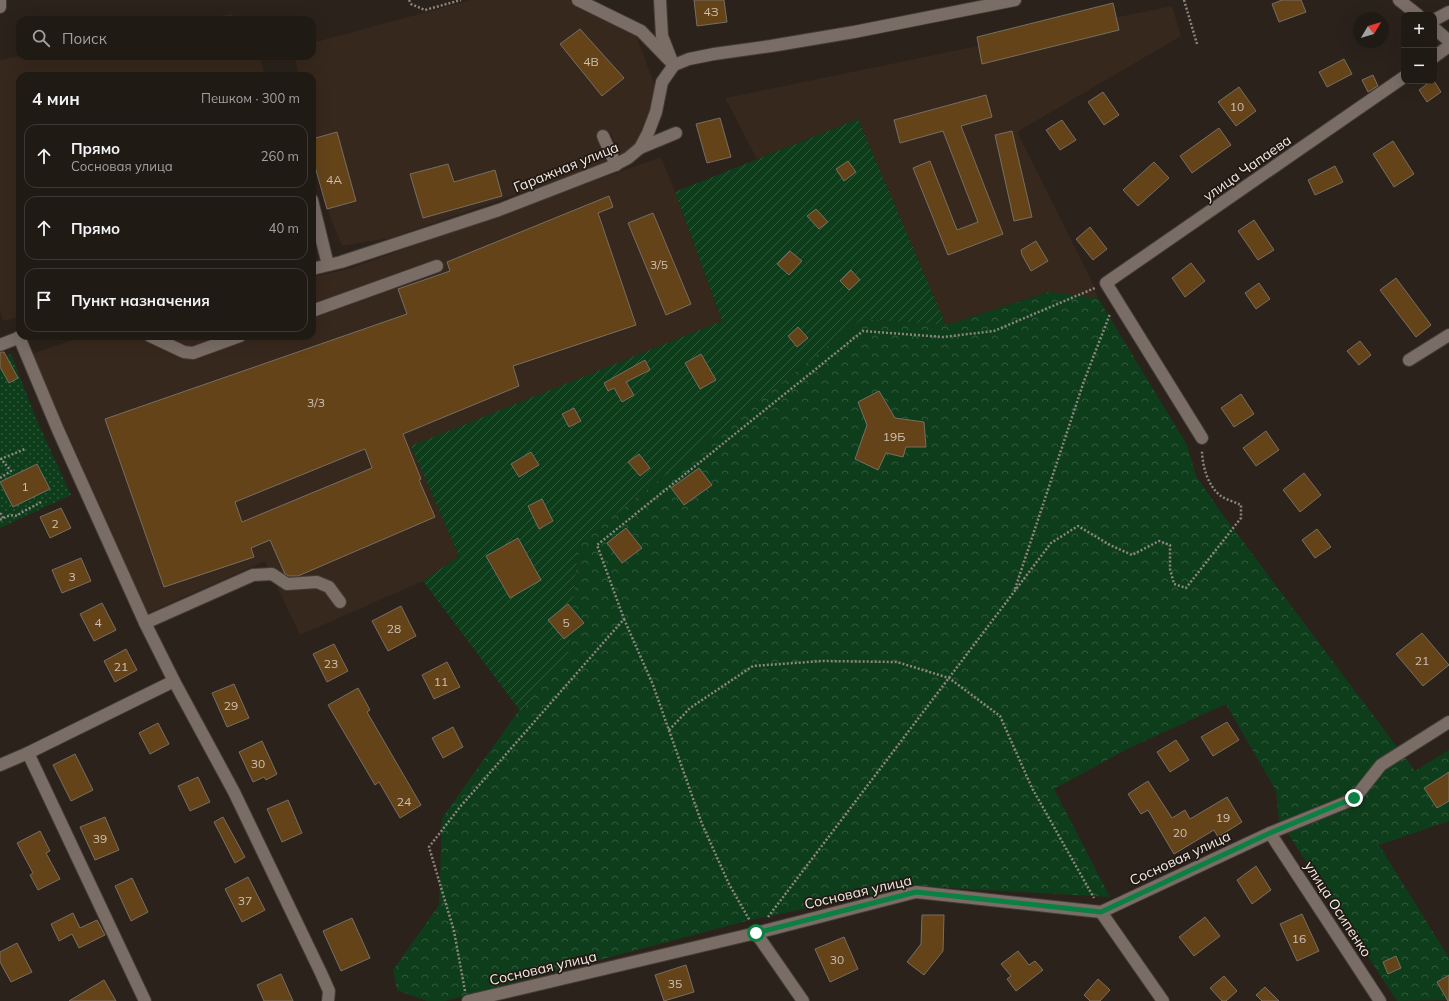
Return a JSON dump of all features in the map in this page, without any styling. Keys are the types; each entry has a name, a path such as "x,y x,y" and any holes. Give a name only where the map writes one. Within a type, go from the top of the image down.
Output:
{"street":[{"path":"0,0 0,7"},
{"path":"578,0 640,31 674,65"},
{"path":"660,0 662,36 674,65"},
{"path":"674,65 690,59 714,54 854,32 1015,0"},
{"path":"1399,0 1414,12"},
{"path":"1437,18 1449,12"},
{"path":"1437,31 1449,41"},
{"path":"1437,55 1449,46"},
{"name":"Гаражная улица","path":"316,268 378,246 498,210 619,166 640,148 648,133 656,112 658,84 674,65"},
{"name":"улица Чапаева","path":"1106,283 1401,79"},
{"path":"640,148 676,133"},
{"path":"603,136 619,166"},
{"path":"316,216 328,265"},
{"path":"316,309 437,266"},
{"path":"1106,283 1202,438"},
{"path":"1409,360 1449,335"},
{"path":"0,345 16,339"},
{"path":"22,340 58,430 145,623 174,681 234,792 318,966 329,991 328,1001"},
{"path":"158,340 184,352 193,353 229,340"},
{"path":"145,623 252,575 272,574 287,584 317,582 329,588 340,602"},
{"path":"0,765 28,753 174,681"},
{"name":"Сосновая улица","path":"467,997 756,933 916,892 1101,912 1270,833 1354,798 1380,765 1449,722"},
{"path":"28,753 145,1001"},
{"name":"улица Осипенко","path":"1270,833 1380,1001"},
{"path":"1101,912 1163,1001"},
{"path":"756,933 803,1001"}],"path":[{"path":"409,0 411,4 425,10 461,0"},
{"path":"1184,0 1197,44"},
{"path":"1106,283 994,331 943,337 863,331 597,545 624,619 653,685 702,824 729,884 756,933 1051,543 1078,526 1110,545 1132,554 1159,541 1170,545 1170,569 1174,584 1186,588 1241,518 1241,505 1220,496 1208,480 1202,462 1202,438"},
{"path":"1015,591 1084,381 1116,298"},
{"path":"0,478 11,471 1,459 25,449"},
{"path":"0,513 1,519 14,515 17,516 41,502"},
{"path":"467,997 454,931 429,847 460,807 624,619"},
{"path":"669,730 690,708 753,666 822,661 897,662 949,678 1000,716 1032,788 1101,912"}],"shaded area":[{"path":"471,0 572,0 634,30 657,92 638,145 621,157 611,134 597,138 607,163 390,238 342,246 327,209 316,170 316,72 297,72 296,60 316,60 316,42"},
{"path":"1172,6 1181,36 1017,132 1091,280 1098,298 1049,292 946,325 858,119 757,159 725,98"},
{"path":"231,14 234,16 221,16"},
{"path":"16,57 16,60 262,60 263,72 16,72 16,318 3,321 0,309 0,60"},
{"path":"661,157 722,321 412,447 459,556 423,581 300,635 265,561 148,613 32,354 72,340 316,340 316,276 349,269"}],"green space":[{"path":"858,119 946,325 862,319 578,544 568,654 521,712 423,581 459,556 411,446 722,321 675,192"},
{"path":"1049,292 1098,298 1187,445 1196,476 1223,515 1415,771 1449,750 1449,821 1379,845 1449,958 1449,1000 1397,1001 1279,820 1276,791 1226,704 1129,748 1054,789 1110,897 915,886 746,921 445,1001 427,1001 397,990 393,970 439,905 442,818 570,639 578,544 862,319 946,325"},
{"path":"11,354 37,421 71,495 0,528 0,359"}],"building":[{"path":"694,0 724,0 727,22 697,26"},
{"path":"1282,0 1301,0 1306,12 1279,22 1272,4"},
{"path":"1113,3 1119,30 982,64 977,37"},
{"path":"580,29 624,78 602,96 560,44"},
{"path":"1344,59 1352,74 1327,87 1319,72"},
{"path":"1373,75 1378,86 1368,92 1362,80"},
{"path":"1427,84 1436,84 1441,92 1427,102 1419,90"},
{"path":"1239,87 1256,111 1236,126 1218,102"},
{"path":"1103,92 1119,115 1104,125 1088,102"},
{"path":"986,95 992,117 961,126 1003,234 948,255 913,168 930,161 957,230 978,222 943,131 900,143 894,120"},
{"path":"720,118 731,157 707,163 696,124"},
{"path":"1062,120 1076,140 1060,150 1046,130"},
{"path":"1219,128 1231,145 1192,173 1180,156"},
{"path":"1012,131 1032,217 1014,221 995,135"},
{"path":"337,132 356,201 327,209 316,170 316,138"},
{"path":"1393,141 1414,174 1394,187 1373,154"},
{"path":"848,161 856,172 844,181 836,169"},
{"path":"1154,162 1169,178 1138,206 1123,190"},
{"path":"448,164 454,182 495,170 502,196 423,218 410,174"},
{"path":"1335,166 1343,182 1315,195 1308,180"},
{"path":"609,196 613,207 598,213 636,325 513,366 519,386 403,434 421,479 419,480 435,517 298,576 289,576 285,574 270,540 251,548 254,557 164,587 105,419 407,314 398,289 450,271 447,262","holes":["365,449 372,468 242,522 235,502"]},
{"path":"816,209 828,222 819,229 807,216"},
{"path":"653,213 691,304 666,315 628,223"},
{"path":"1254,220 1274,250 1258,260 1238,231"},
{"path":"1090,227 1107,249 1093,260 1076,239"},
{"path":"1036,241 1048,261 1031,271 1022,255 1021,250"},
{"path":"790,251 802,261 789,275 777,264"},
{"path":"1191,263 1205,281 1185,297 1172,278"},
{"path":"851,270 860,280 849,290 840,281"},
{"path":"1396,278 1431,325 1416,337 1380,290"},
{"path":"1259,283 1270,299 1256,309 1245,293"},
{"path":"798,327 808,338 797,347 788,336"},
{"path":"1360,341 1371,355 1359,365 1347,351"},
{"path":"0,352 4,352 18,378 9,383 0,367"},
{"path":"701,354 716,380 700,389 685,363"},
{"path":"645,360 650,370 626,382 634,395 622,402 614,388 608,391 604,383"},
{"path":"879,391 895,418 924,422 926,447 906,447 903,457 886,453 878,470 855,459 867,425 858,402"},
{"path":"1241,394 1254,414 1234,427 1221,408"},
{"path":"574,408 581,421 569,427 562,414"},
{"path":"1266,431 1279,450 1256,466 1243,448"},
{"path":"531,452 539,465 519,477 511,464"},
{"path":"639,454 650,468 640,476 628,462"},
{"path":"37,464 50,489 13,507 0,482"},
{"path":"699,468 712,485 684,505 671,488"},
{"path":"1304,473 1321,495 1300,512 1283,490"},
{"path":"542,499 553,521 539,529 528,506"},
{"path":"61,508 71,528 50,538 40,517"},
{"path":"626,528 642,548 622,563 607,543"},
{"path":"1317,529 1331,547 1315,558 1302,540"},
{"path":"518,538 541,580 510,598 486,556"},
{"path":"81,558 91,581 62,593 52,570"},
{"path":"102,603 116,630 94,641 80,614"},
{"path":"568,604 584,623 564,639 548,620"},
{"path":"401,606 416,636 388,651 372,621"},
{"path":"1422,633 1449,665 1423,686 1396,654"},
{"path":"334,644 348,671 327,682 313,654"},
{"path":"126,649 137,670 115,682 104,661"},
{"path":"447,662 460,687 434,699 422,675"},
{"path":"234,684 249,718 227,727 212,693"},
{"path":"358,688 370,710 367,712 421,805 400,818 379,782 375,785 328,705"},
{"path":"1227,722 1239,740 1213,756 1201,737"},
{"path":"158,723 169,744 150,754 139,733"},
{"path":"453,727 463,747 443,758 432,738"},
{"path":"1176,740 1189,760 1170,772 1157,752"},
{"path":"262,741 277,774 266,780 264,777 253,782 239,752"},
{"path":"75,754 93,790 71,801 53,765"},
{"path":"1449,772 1449,801 1437,808 1424,788"},
{"path":"198,777 210,802 190,811 178,786"},
{"path":"1148,781 1172,818 1185,810 1190,819 1227,797 1242,822 1218,837 1214,830 1174,854 1148,810 1141,814 1128,794"},
{"path":"288,800 302,833 282,842 267,809"},
{"path":"105,817 119,850 95,860 80,827"},
{"path":"223,817 245,857 235,863 214,822"},
{"path":"40,831 50,851 46,853 60,879 38,890 30,875 33,873 17,843"},
{"path":"1256,866 1271,890 1252,904 1237,880"},
{"path":"248,877 265,910 242,922 225,889"},
{"path":"132,878 148,912 131,921 115,886"},
{"path":"73,913 80,928 97,920 105,935 79,948 72,934 59,941 51,924"},
{"path":"1302,914 1319,951 1297,961 1280,924"},
{"path":"922,915 944,915 943,951 924,975 907,962 921,944"},
{"path":"1205,917 1220,936 1194,956 1179,937"},
{"path":"352,918 370,958 341,971 323,931"},
{"path":"844,937 858,969 830,982 815,949"},
{"path":"17,943 32,972 11,982 0,962 0,952"},
{"path":"1018,951 1029,965 1035,961 1043,970 1016,991 1007,979 1011,976 1001,964"},
{"path":"1396,956 1401,968 1388,974 1383,962"},
{"path":"686,965 694,992 664,1001 655,975"},
{"path":"281,974 293,1001 264,1001 257,985"},
{"path":"1449,975 1449,1001 1448,1001 1437,982"},
{"path":"1224,976 1237,991 1226,1001 1222,1001 1210,988"},
{"path":"1098,979 1110,990 1100,1001 1090,1001 1084,995"},
{"path":"104,980 116,1001 69,1001"},
{"path":"1265,987 1279,1001 1262,1001 1256,995"}],"route":[{"path":"756,933 916,892 1101,912 1270,833 1354,798"}]}
